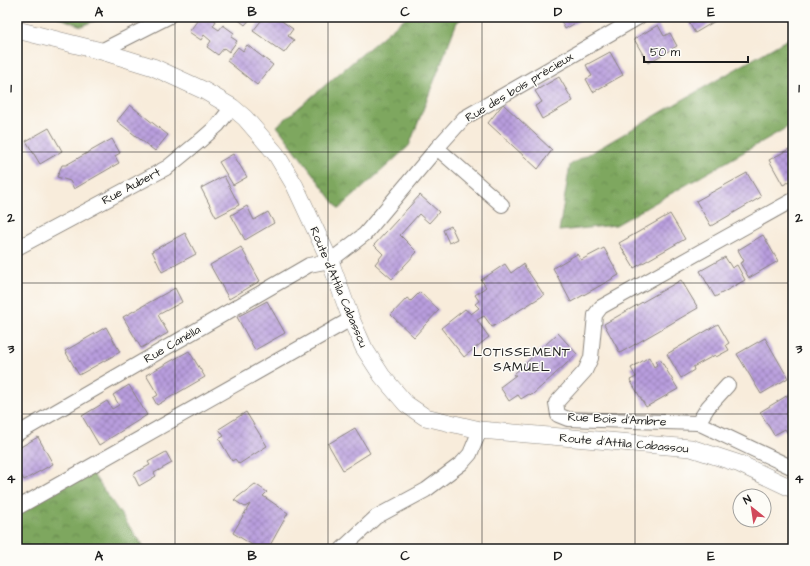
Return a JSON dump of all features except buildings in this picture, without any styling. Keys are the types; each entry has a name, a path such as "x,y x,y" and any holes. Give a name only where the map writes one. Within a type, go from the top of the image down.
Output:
{"main road":[{"name":"Route d'Attila Cabassou","path":"17,30 101,51 153,67 203,90 232,107 245,118 276,154 295,186 330,261 351,319 364,348 382,376 406,404 425,417 480,430 691,448 791,483"}],"street":[{"path":"101,51 168,17"},
{"name":"Rue des bois précieux","path":"330,261 365,234 464,118 638,17"},
{"name":"Rue Aubert","path":"17,248 168,166 218,125 232,107"},
{"path":"437,148 502,205"},
{"name":"Rue Bois d'Ambre","path":"793,200 601,307 595,315 591,358 585,371 556,403 558,415 568,419 698,424 793,468"},
{"name":"Rue Canélla","path":"17,434 309,264 330,261"},
{"path":"17,508 351,319"},
{"path":"698,424 708,407 728,385"},
{"path":"342,549 376,517 426,490 462,463 470,454 480,430"}],"green space":[{"path":"58,17 105,17 81,26"},
{"path":"406,17 464,17 457,22 409,146 339,209 277,126"},
{"path":"793,36 793,124 616,225 559,231 570,165"},
{"path":"90,470 145,549 17,549 17,509"}],"district":[{"name":"LOTISSEMENT SAMUEL","path":"522,358"}]}
